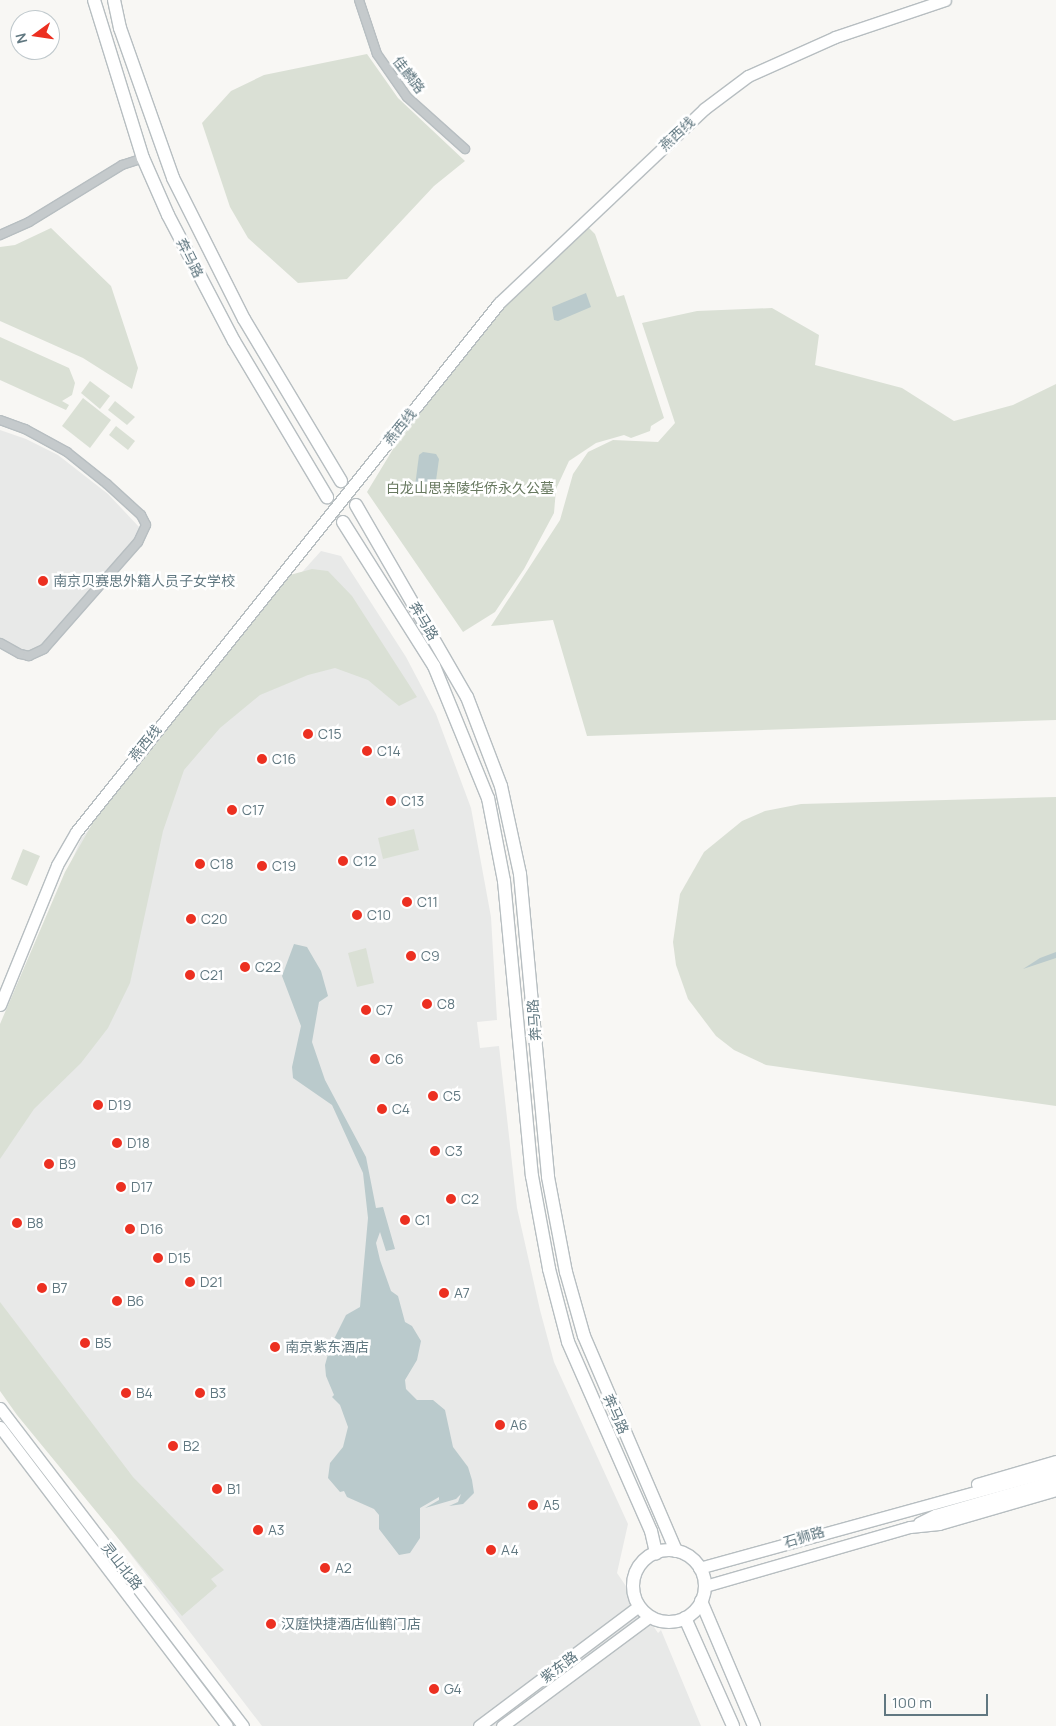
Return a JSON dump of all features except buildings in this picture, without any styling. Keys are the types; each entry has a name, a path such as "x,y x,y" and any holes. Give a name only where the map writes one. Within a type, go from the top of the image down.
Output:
{"main road":[{"name":"奔马路","path":"94,0 143,158 234,341 327,497"},
{"name":"奔马路","path":"114,0 120,28 173,178 244,319 340,481"},
{"name":"燕西线","path":"0,1005 57,866 76,832 498,303 704,109 748,76 835,37 945,0"},
{"name":"奔马路","path":"356,505 467,697 501,786 520,874 548,1177 566,1272 584,1336 676,1551"},
{"name":"奔马路","path":"343,522 434,666 488,798 504,881 532,1176 549,1269 568,1342 651,1532 656,1552"},
{"name":"灵山北路","path":"0,1408 243,1726"},
{"name":"灵山北路","path":"0,1427 227,1726"},
{"name":"石狮路","path":"910,1508 930,1497 1056,1461"},
{"name":"石狮路","path":"699,1568 910,1508 1056,1470"},
{"name":"石狮路","path":"705,1586 910,1527 935,1515 1056,1480"},
{"name":"石狮路","path":"910,1527 939,1524 1056,1490"},
{"path":"676,1551 693,1560 699,1568 705,1586 701,1601 685,1618 672,1622 650,1616 639,1606 634,1595 636,1571 656,1552 676,1551"},
{"path":"701,1601 754,1726"},
{"name":"紫东路","path":"479,1726 639,1606"},
{"name":"紫东路","path":"502,1726 650,1616"},
{"path":"685,1618 733,1726"}],"street":[{"name":"佳麟路","path":"359,0 377,54 407,97 465,149"},
{"path":"0,234 29,222 122,165 143,158"},
{"path":"0,420 25,429 66,452 134,509 146,524 138,542 44,649 29,656 20,654 0,642"}],"shaded area":[{"path":"586,293 591,307 558,321 554,320 552,307"},
{"name":"南京贝赛思外籍人员子女学校","path":"0,430 26,439 58,455 108,494 140,528 138,536 38,650 29,654 0,641"},
{"path":"423,452 436,454 439,459 435,488 431,492 420,491 415,486 419,455"},
{"path":"321,551 341,556 406,657 436,714 471,808 491,917 497,1020 477,1022 480,1048 499,1046 517,1208 540,1310 554,1362 628,1524 617,1573 658,1633 661,1630 701,1726 262,1726 0,1384 0,1029 81,839 222,661"},
{"path":"294,944 307,947 321,971 328,996 319,1002 312,1042 325,1080 366,1157 376,1208 383,1207 395,1249 386,1251 380,1232 376,1243 380,1260 391,1291 398,1296 405,1322 412,1326 421,1341 417,1360 405,1380 406,1389 417,1400 433,1400 445,1410 453,1447 468,1467 472,1480 474,1493 463,1504 449,1506 458,1502 461,1494 456,1499 425,1508 439,1500 439,1497 420,1508 420,1538 410,1553 399,1555 379,1529 379,1515 374,1509 347,1497 344,1491 340,1492 328,1478 330,1463 343,1447 348,1427 340,1405 332,1397 334,1395 326,1376 325,1365 330,1347 346,1315 360,1307 368,1218 363,1173 332,1105 293,1078 292,1067 301,1026 282,976"},
{"path":"1056,952 1056,958 1023,969 1040,958"}],"green space":[{"path":"367,54 398,98 465,161 434,186 347,279 298,283 248,238 230,207 202,123 231,91 264,75"},
{"path":"51,228 111,286 138,368 132,389 83,358 0,321 0,247 15,245"},
{"name":"白龙山思亲陵华侨永久公墓","path":"589,228 595,234 617,297 624,295 664,418 651,426 650,431 631,438 624,435 596,443 569,461 556,489 554,513 524,569 495,612 463,632 367,492 401,436 480,334 514,297"},
{"path":"772,308 819,335 815,365 902,388 954,421 1013,405 1056,384 1056,720 587,736 553,620 491,626 560,520 573,474 588,452 613,440 658,442 675,423 642,323 697,311"},
{"path":"0,337 69,368 75,383 72,395 62,401 69,405 66,410 0,380"},
{"path":"90,381 110,396 100,409 81,393"},
{"path":"83,398 111,420 90,448 62,426"},
{"path":"115,401 135,417 127,425 108,410"},
{"path":"116,426 135,441 128,450 109,435"},
{"path":"312,569 328,571 352,596 417,697 399,706 368,680 335,668 308,675 260,695 220,728 184,770 163,831 130,983 108,1028 81,1063 34,1109 0,1159 0,1024 65,872 104,803 290,575"},
{"path":"1056,797 1056,1106 766,1065 734,1050 716,1036 688,999 676,965 673,942 680,894 704,852 742,821 765,811 801,804"},
{"path":"414,829 419,850 383,859 378,838"},
{"path":"23,849 40,856 27,886 11,879"},
{"path":"366,948 374,983 357,987 348,953"},
{"path":"0,1302 133,1477 224,1570 211,1579 217,1586 182,1616 17,1415 0,1391"}],"place":[{"name":"南京贝赛思外籍人员子女学校","path":"43,581"},
{"name":"C15","path":"308,734"},
{"name":"C14","path":"367,751"},
{"name":"C16","path":"262,759"},
{"name":"C13","path":"391,801"},
{"name":"C17","path":"232,810"},
{"name":"C12","path":"343,861"},
{"name":"C18","path":"200,864"},
{"name":"C19","path":"262,866"},
{"name":"C11","path":"407,902"},
{"name":"C10","path":"357,915"},
{"name":"C20","path":"191,919"},
{"name":"C9","path":"411,956"},
{"name":"C22","path":"245,967"},
{"name":"C21","path":"190,975"},
{"name":"C8","path":"427,1004"},
{"name":"C7","path":"366,1010"},
{"name":"C6","path":"375,1059"},
{"name":"C5","path":"433,1096"},
{"name":"D19","path":"98,1105"},
{"name":"C4","path":"382,1109"},
{"name":"D18","path":"117,1143"},
{"name":"C3","path":"435,1151"},
{"name":"B9","path":"49,1164"},
{"name":"D17","path":"121,1187"},
{"name":"C2","path":"451,1199"},
{"name":"C1","path":"405,1220"},
{"name":"B8","path":"17,1223"},
{"name":"D16","path":"130,1229"},
{"name":"D15","path":"158,1258"},
{"name":"D21","path":"190,1282"},
{"name":"B7","path":"42,1288"},
{"name":"A7","path":"444,1293"},
{"name":"B6","path":"117,1301"},
{"name":"B5","path":"85,1343"},
{"name":"南京紫东酒店","path":"275,1347"},
{"name":"B4","path":"126,1393"},
{"name":"B3","path":"200,1393"},
{"name":"A6","path":"500,1425"},
{"name":"B2","path":"173,1446"},
{"name":"B1","path":"217,1489"},
{"name":"A5","path":"533,1505"},
{"name":"A3","path":"258,1530"},
{"name":"A4","path":"491,1550"},
{"name":"A2","path":"325,1568"},
{"name":"汉庭快捷酒店仙鹤门店","path":"271,1624"},
{"name":"G4","path":"434,1689"}]}
